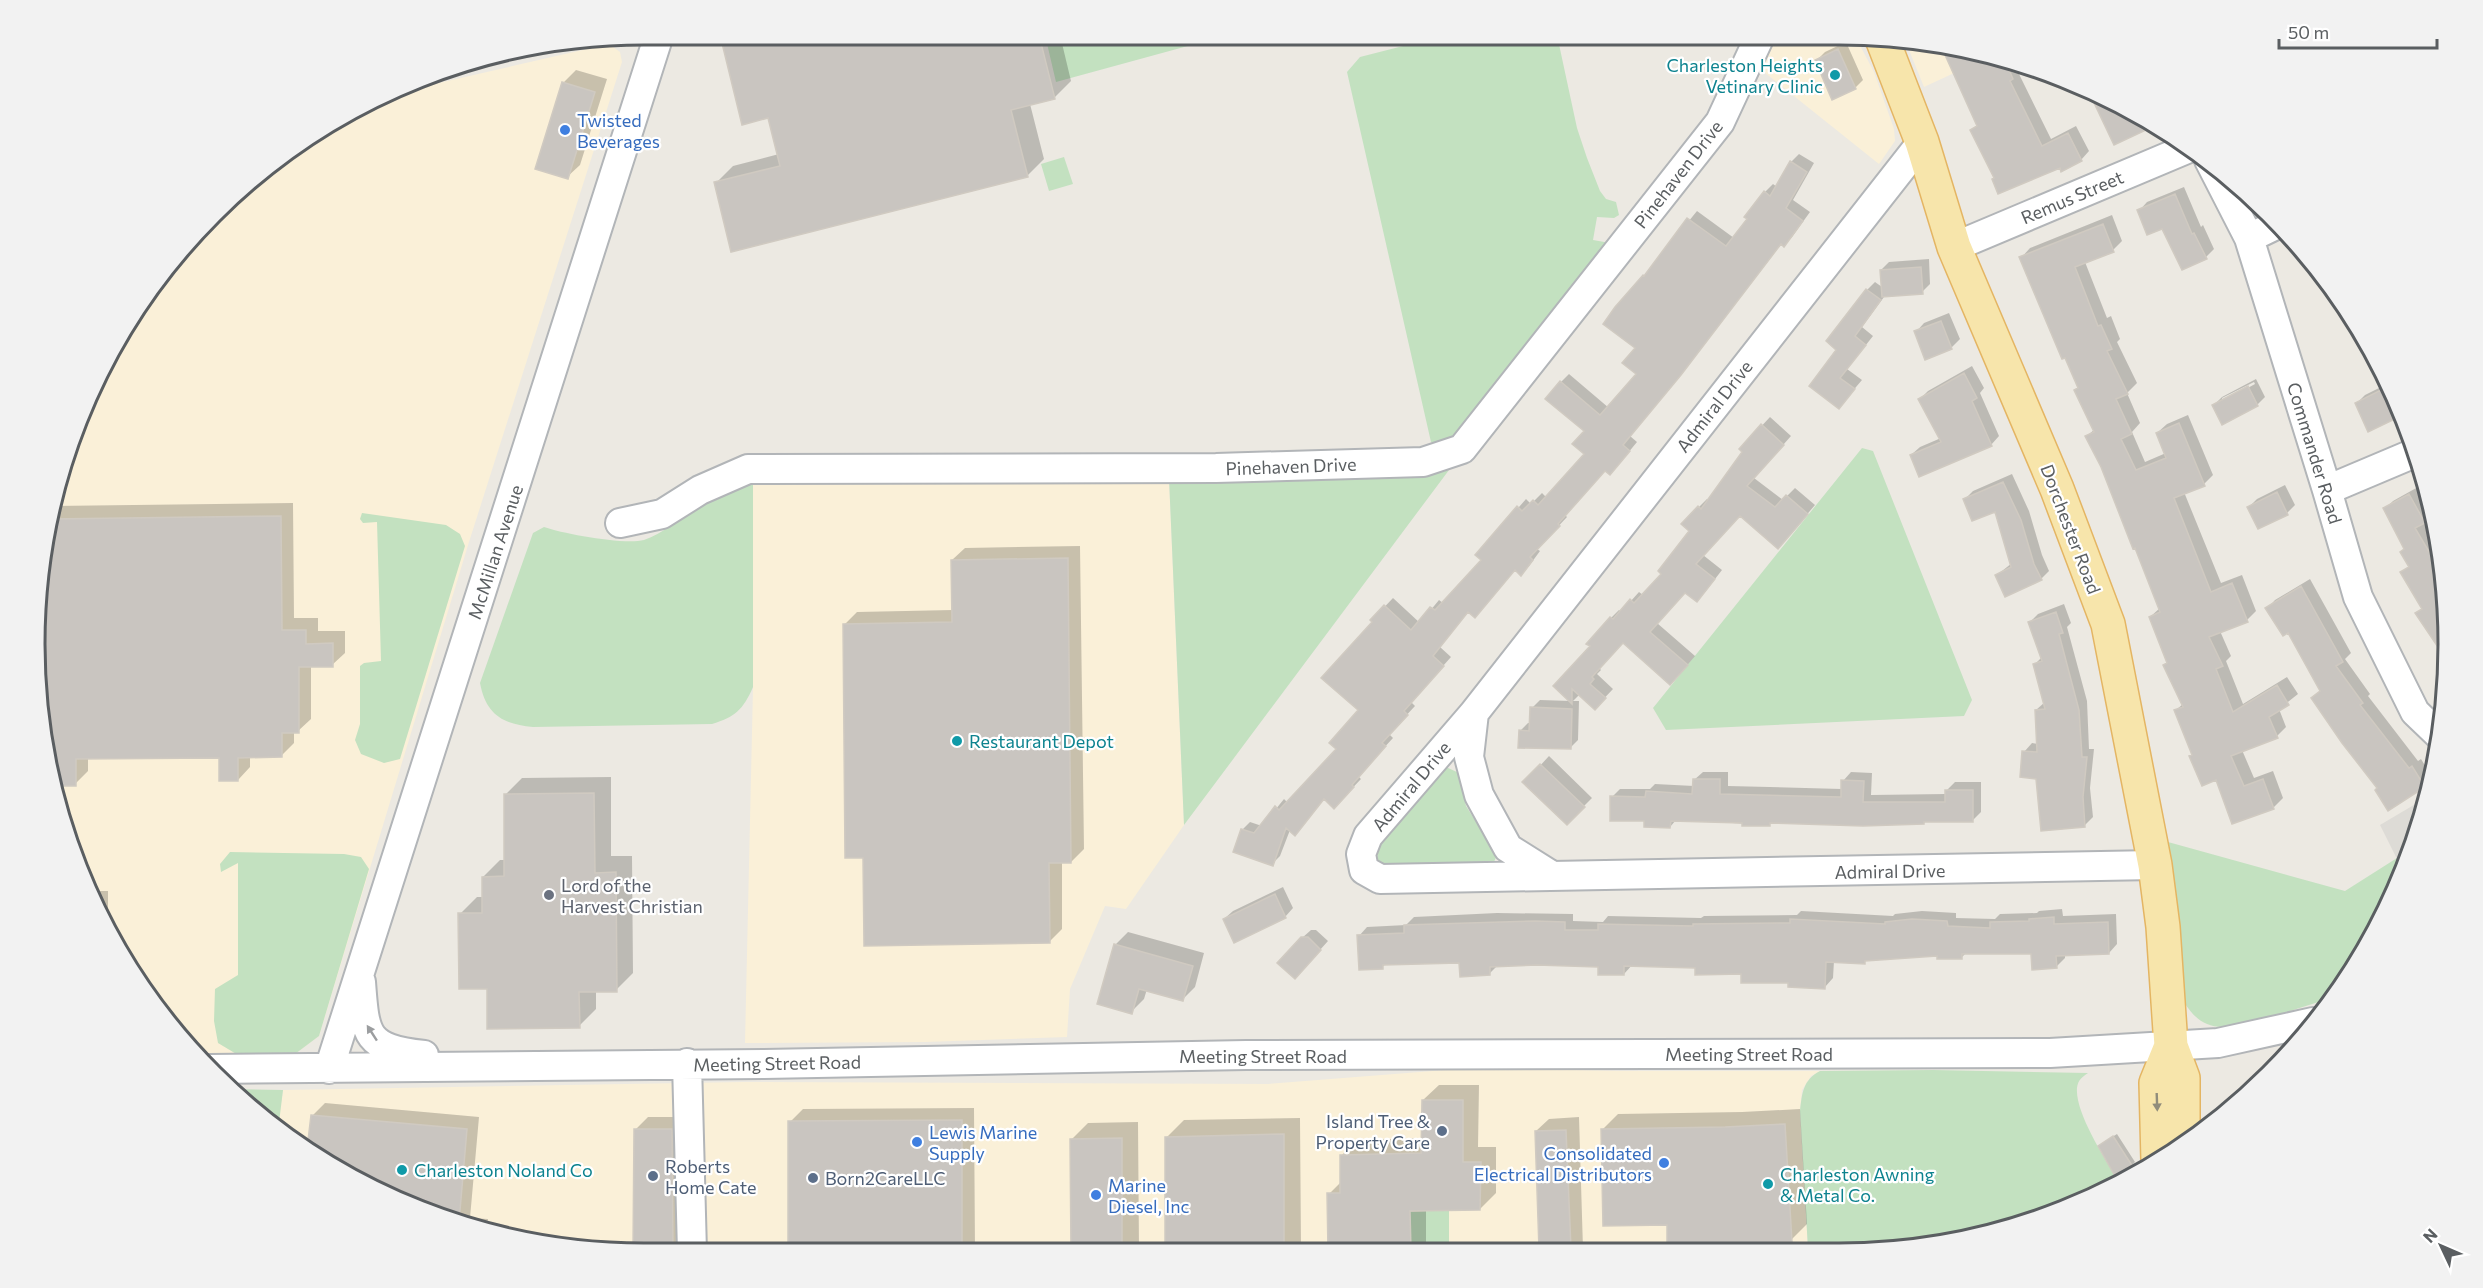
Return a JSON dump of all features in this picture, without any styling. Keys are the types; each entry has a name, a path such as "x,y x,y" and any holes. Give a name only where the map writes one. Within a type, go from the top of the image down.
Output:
{"main road":[{"name":"Dorchester Road","path":"1885,47 1922,142 1954,247 2057,489 2108,624 2154,865 2163,927 2171,1046 2183,1078 2183,1134"},
{"name":"Dorchester Road","path":"2158,1151 2156,1083 2171,1046"}],"street":[{"name":"McMillan Avenue","path":"329,1069 655,45"},
{"name":"Pinehaven Drive","path":"620,523 662,514 700,490 748,469 1216,468 1423,462 1462,449 1720,122 1756,45"},
{"name":"Admiral Drive","path":"1922,142 1474,712 1368,836 1361,854 1364,870 1380,879 2154,865"},
{"name":"Remus Street","path":"1954,247 2179,151"},
{"name":"Commander Road","path":"2221,183 2249,238 2358,597 2415,712 2432,728"},
{"path":"2249,238 2270,228"},
{"path":"2327,490 2408,456"},
{"path":"1474,712 1469,757 1479,795 1508,848 1551,875"},
{"path":"360,971 367,1027 375,1041 393,1051 426,1055 438,1068"},
{"name":"Meeting Street Road","path":"221,1069 438,1068 1246,1055 2050,1053 2218,1042 2301,1025"},
{"path":"687,1063 692,1243"}],"shaded area":[{"path":"1756,45 1860,46 1874,72 1894,129 1895,141 1879,164 1749,60"},
{"path":"612,46 620,52 622,62 469,542 319,1036 295,1054 208,1055 169,1009 125,944 91,873 65,799 50,722 45,644 50,566 65,489 91,415 125,344 169,279 220,220 279,169 311,146 379,107 431,85 596,47"},
{"path":"1909,49 1978,62 1924,87"},
{"path":"1169,478 1184,825 1126,909 1105,906 1070,989 1067,1037 925,1042 745,1043 753,688 753,484"},
{"path":"2417,803 2397,860 2380,825"},
{"path":"1471,1068 1820,1071 1811,1076 1802,1090 1800,1111 1808,1243 605,1242 527,1231 489,1223 451,1211 379,1181 344,1163 279,1119 283,1090 744,1082 1268,1084"}],"green space":[{"path":"1047,45 1191,45 1056,82"},
{"path":"1407,45 1559,45 1577,128 1587,158 1600,191 1606,199 1616,202 1619,215 1614,218 1597,217 1593,240 1610,243 1453,437 1445,442 1431,442 1347,72 1360,57"},
{"path":"1064,157 1073,184 1049,191 1041,164"},
{"path":"1862,448 1873,451 1972,700 1964,716 1666,730 1653,708"},
{"path":"1449,470 1184,825 1169,478 1424,477"},
{"path":"753,484 753,687 746,702 737,712 712,724 533,727 505,720 491,710 480,683 533,533 544,527 579,536 609,540 644,540 660,533 708,500"},
{"path":"362,513 446,525 460,534 465,546 400,759 384,763 361,754 355,740 360,724 360,666 364,663 381,661 377,522 363,523 360,519"},
{"path":"1446,767 1459,773 1466,806 1497,855 1494,862 1487,866 1384,866 1377,856 1381,844"},
{"path":"2168,842 2345,891 2397,858 2376,909 2358,944 2319,1002 2277,1015 2222,1027 2216,1027 2200,1020 2184,1002"},
{"path":"230,852 344,854 361,857 369,869 319,1036 295,1054 238,1055 218,1043 214,1021 215,989 238,975 238,863 221,872 220,864"},
{"path":"1933,1070 2088,1073 2078,1083 2080,1109 2115,1175 2068,1197 1994,1223 1917,1238 1878,1242 1808,1243 1800,1111 1807,1083 1820,1071"},
{"path":"244,1089 283,1090 279,1119"},
{"path":"1449,1210 1449,1243 1411,1243 1410,1212"}],"building":[{"path":"722,45 1042,45 1055,99 1011,110 1028,177 731,252 714,182 780,166 768,118 742,125"},
{"name":"Charleston Heights Vetinary Clinic","path":"1838,49 1856,89 1832,100 1815,60"},
{"path":"1945,55 2009,70 2013,79 2010,81 2042,146 2068,133 2082,161 2061,172 2060,168 1998,194 1992,179 1994,178 1970,130 1977,126"},
{"name":"Twisted Beverages","path":"562,82 595,92 568,179 535,169"},
{"path":"2094,103 2142,128 2144,131 2114,145"},
{"path":"1790,161 1807,172 1786,208 1803,221 1784,247 1781,244 1681,375 1623,445 1630,451 1610,475 1605,471 1558,524 1560,526 1530,557 1533,560 1521,576 1515,570 1475,618 1468,612 1433,656 1444,666 1404,711 1408,715 1382,743 1386,746 1334,809 1324,799 1295,836 1286,828 1273,866 1233,852 1241,829 1254,833 1275,806 1279,810 1336,749 1329,743 1358,710 1321,678 1372,622 1370,620 1384,605 1411,630 1430,607 1435,610 1481,560 1475,555 1517,506 1522,511 1533,500 1538,505 1584,454 1572,444 1584,431 1545,399 1560,381 1600,415 1636,374 1622,363 1635,348 1603,324 1615,307 1644,276 1687,218 1726,246 1747,219 1744,217 1764,191 1770,196"},
{"path":"2175,194 2192,234 2194,233 2207,259 2182,270 2162,229 2147,235 2137,210"},
{"path":"2103,224 2114,252 2075,267 2098,326 2101,325 2112,349 2107,351 2128,394 2116,399 2132,434 2121,439 2136,470 2166,458 2156,433 2179,423 2205,486 2174,498 2211,592 2232,583 2248,622 2209,637 2223,666 2216,669 2233,712 2277,685 2289,705 2269,717 2278,738 2231,756 2244,786 2263,779 2274,809 2232,824 2216,780 2202,786 2189,756 2192,755 2174,710 2183,707 2163,665 2167,663 2149,617 2160,612 2101,467 2085,436 2094,432 2074,390 2078,388 2065,358 2062,359 2019,257"},
{"path":"1921,267 1923,294 1882,297 1880,270"},
{"path":"1866,289 1881,300 1855,336 1866,345 1840,378 1855,389 1839,409 1809,386 1836,350 1826,341"},
{"path":"1941,321 1952,349 1925,360 1914,331"},
{"path":"1964,373 1977,398 1972,401 1992,446 1919,477 1910,455 1941,442 1918,399"},
{"path":"2248,386 2258,406 2222,425 2212,405"},
{"path":"2381,390 2394,420 2368,432 2355,403"},
{"path":"1761,424 1784,445 1747,486 1775,507 1786,495 1808,514 1778,549 1740,516 1696,564 1715,579 1697,602 1685,593 1650,632 1688,665 1670,685 1623,643 1592,677 1594,679 1590,684 1606,698 1595,710 1572,689 1572,704 1553,686 1590,646 1586,644 1610,617 1613,619 1630,599 1634,603 1661,574 1658,571 1689,531 1681,524 1698,506 1701,509 1742,452 1739,449"},
{"path":"2003,482 2021,520 2034,564 2042,580 2005,597 1995,575 2011,567 1995,512 1972,521 1963,499"},
{"path":"2277,492 2288,515 2258,529 2247,507"},
{"path":"2409,494 2425,523 2415,528 2431,555 2437,605 2438,647 2415,613 2422,609 2400,572 2409,567 2400,552 2404,549 2383,508"},
{"path":"281,516 282,630 306,630 306,644 333,643 333,667 299,667 299,733 282,733 282,757 238,758 238,781 219,781 219,758 76,759 76,786 62,786 50,722 45,644 50,566 59,519"},
{"name":"Restaurant Depot","path":"1068,558 1071,863 1049,863 1050,943 864,946 863,858 845,858 843,624 952,622 951,560"},
{"path":"2301,586 2343,662 2336,666 2363,703 2360,705 2409,768 2412,766 2422,782 2420,790 2388,811 2375,790 2377,788 2311,698 2320,691 2288,633 2283,636 2265,608"},
{"path":"2056,612 2063,633 2059,634 2079,710 2082,757 2087,757 2083,797 2085,827 2041,831 2036,779 2020,777 2022,751 2037,752 2035,710 2045,709 2033,664 2042,661 2028,622"},
{"path":"1530,707 1572,709 1571,749 1518,748 1519,730 1529,731"},
{"path":"1540,764 1585,807 1567,825 1522,782"},
{"path":"1693,779 1720,779 1720,794 1841,797 1841,780 1864,781 1863,802 1945,802 1945,790 1973,790 1973,822 1863,826 1770,823 1770,826 1742,826 1742,823 1671,821 1670,828 1644,827 1644,821 1610,821 1610,796 1645,797 1646,791 1692,794"},
{"name":"Lord of the Harvest Christian","path":"594,793 595,873 616,872 617,992 579,992 580,1028 487,1029 487,989 459,989 458,913 482,913 482,877 504,876 504,794"},
{"path":"1275,894 1286,918 1234,943 1223,919"},
{"path":"2054,917 2054,924 2108,922 2109,954 2056,956 2057,968 2032,970 2031,954 1962,954 1962,959 1937,959 1937,956 1865,961 1865,964 1826,962 1825,989 1788,987 1788,983 1741,983 1741,974 1695,975 1695,968 1624,966 1624,975 1598,975 1598,967 1537,965 1490,967 1490,975 1460,977 1459,963 1383,965 1383,969 1359,970 1357,935 1404,933 1404,925 1535,921 1565,922 1565,930 1598,930 1598,924 1693,926 1693,924 1790,923 1790,919 1885,924 1885,922 1912,919 1947,921 1948,926 1990,928 1990,922 2029,921 2029,919"},
{"path":"1301,937 1308,937 1321,950 1295,979 1277,963"},
{"path":"1114,944 1193,966 1183,1001 1139,989 1132,1014 1097,1004"},
{"path":"1422,1100 1463,1100 1463,1162 1481,1162 1480,1210 1410,1211 1411,1243 1328,1243 1327,1193 1340,1193 1340,1155 1421,1153"},
{"name":"Charleston Noland Co","path":"311,1115 467,1129 460,1214 379,1181 344,1163 308,1140"},
{"path":"962,1120 962,1243 788,1243 788,1121"},
{"name":"Consolidated Electrical Distributors","path":"1785,1124 1792,1242 1667,1243 1667,1225 1603,1226 1601,1129"},
{"name":"Roberts Home Cate","path":"634,1129 672,1129 673,1243 633,1243"},
{"name":"Consolidated Electrical Distributors","path":"1566,1130 1571,1243 1539,1243 1535,1131"},
{"path":"1284,1134 1284,1243 1165,1243 1165,1137"},
{"path":"2113,1136 2132,1166 2115,1175 2098,1146"},
{"name":"Marine Diesel, Inc","path":"1122,1138 1122,1243 1071,1243 1070,1139"}],"place":[{"name":"Charleston Heights Vetinary Clinic","path":"1835,75"},
{"name":"Twisted Beverages","path":"565,130"},
{"name":"Restaurant Depot","path":"957,741"},
{"name":"Lord of the Harvest Christian","path":"549,895"},
{"name":"Island Tree & Property Care","path":"1442,1131"},
{"name":"Lewis Marine Supply","path":"917,1142"},
{"name":"Consolidated Electrical Distributors","path":"1664,1163"},
{"name":"Charleston Noland Co","path":"402,1170"},
{"name":"Roberts Home Cate","path":"653,1176"},
{"name":"Born2CareLLC","path":"813,1178"},
{"name":"Charleston Awning & Metal Co.","path":"1768,1184"},
{"name":"Marine Diesel, Inc","path":"1096,1195"}]}
